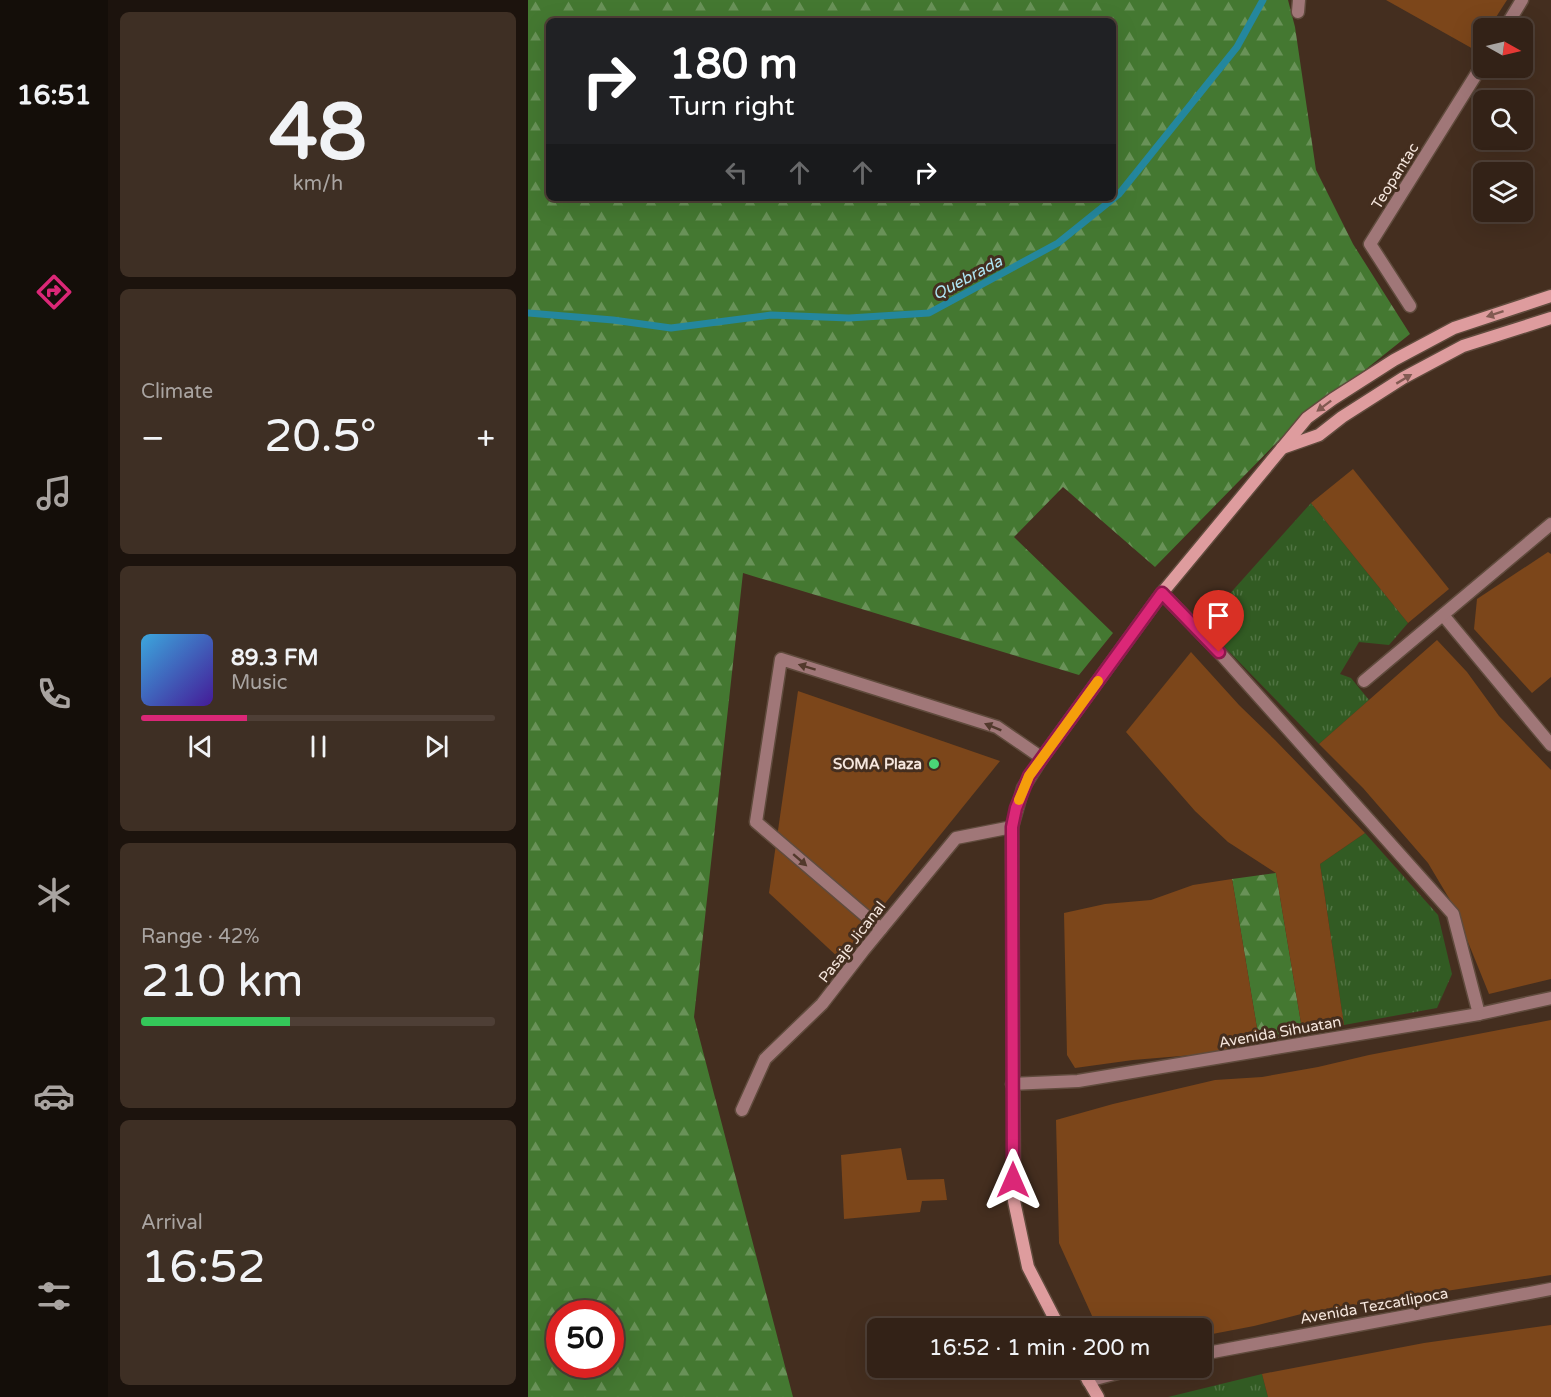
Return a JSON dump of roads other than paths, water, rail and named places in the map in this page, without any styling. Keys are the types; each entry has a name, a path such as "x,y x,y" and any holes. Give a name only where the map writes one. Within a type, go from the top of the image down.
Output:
{"main road":[{"path":"1054,1318 1028,1267 1017,1218 1013,1180 1012,827 1023,788 1042,758 1162,593 1307,418 1394,360 1454,328 1551,296"},
{"path":"1281,448 1319,435 1342,417 1403,378 1463,346 1551,318"},
{"path":"1086,1378 1098,1397"}],"street":[{"path":"1510,18 1522,0"},
{"name":"Teopantac","path":"1410,306 1370,244 1474,78"},
{"path":"1364,681 1551,524"},
{"path":"1162,593 1219,652 1453,914 1479,1014"},
{"path":"1443,615 1551,745"},
{"path":"881,929 756,822 781,659 997,727 1042,758"},
{"name":"Pasaje Jicanal","path":"742,1110 765,1059 822,1004 956,838 1012,827"},
{"name":"Avenida Sihuatan","path":"1012,1084 1078,1081 1479,1014 1551,998"},
{"name":"Avenida Tezcatlipoca","path":"1212,1351 1551,1289"},
{"path":"1088,1381 1099,1378"}],"waterway":[{"name":"Quebrada","path":"1116,196 1237,47 1263,0"},
{"name":"Quebrada","path":"528,313 613,320 671,328 771,315 849,318 929,313 1058,243 1110,201"}],"place":[{"name":"SOMA Plaza","path":"934,764"}]}
